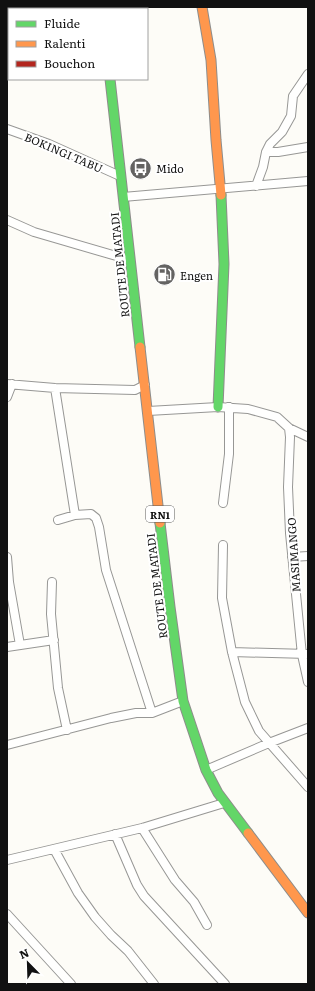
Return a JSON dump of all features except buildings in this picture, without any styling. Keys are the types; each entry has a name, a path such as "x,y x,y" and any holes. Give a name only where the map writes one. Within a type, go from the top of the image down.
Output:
{"main road":[{"path":"202,7 211,60 216,140 222,189 224,264 218,407"},
{"name":"ROUTE DE MATADI","path":"110,80 170,607 184,701 189,722 206,770 224,803 308,913"}],"street":[{"path":"256,186 263,167 266,152 270,144 282,132 291,116 293,96 308,74"},
{"name":"BOKINGI TABU","path":"7,129 49,144 120,176"},
{"path":"266,152 278,152 308,147"},
{"path":"123,196 308,182"},
{"path":"7,220 34,232 130,260"},
{"path":"7,397 9,384 55,388 135,390 145,385"},
{"path":"55,388 75,515"},
{"path":"148,411 218,407 248,409 277,417 289,428 308,437"},
{"path":"223,503 229,454 229,407"},
{"name":"MASIMANGO","path":"289,428 288,487 292,557 308,682"},
{"path":"58,520 75,515 91,514 96,518 99,527 106,570 152,713"},
{"path":"223,545 222,598 232,652 246,702 260,731 308,787"},
{"path":"292,557 308,556"},
{"path":"7,557 8,582 20,645"},
{"path":"52,582 51,614 58,688 68,730"},
{"path":"7,647 54,640"},
{"path":"232,652 305,654"},
{"path":"7,745 111,718 152,713 184,701"},
{"path":"206,770 308,728"},
{"path":"7,860 142,828 224,803"},
{"path":"142,828 175,880 194,902 207,925"},
{"path":"114,834 137,885 144,896 225,984"},
{"path":"54,849 67,875 82,899 111,935 128,951 154,984"},
{"path":"7,914 71,984"}],"traffic: fast":[{"path":"110,80 140,347"},
{"path":"218,407 224,264 221,195"},
{"path":"160,523 183,701 206,770 218,793 248,833"}],"traffic: slow":[{"path":"202,7 211,60 221,195"},
{"path":"140,347 160,523"},
{"path":"248,833 308,913"}],"place":[{"name":"Mido","path":"140,168"},
{"name":"Engen","path":"164,275"}]}
